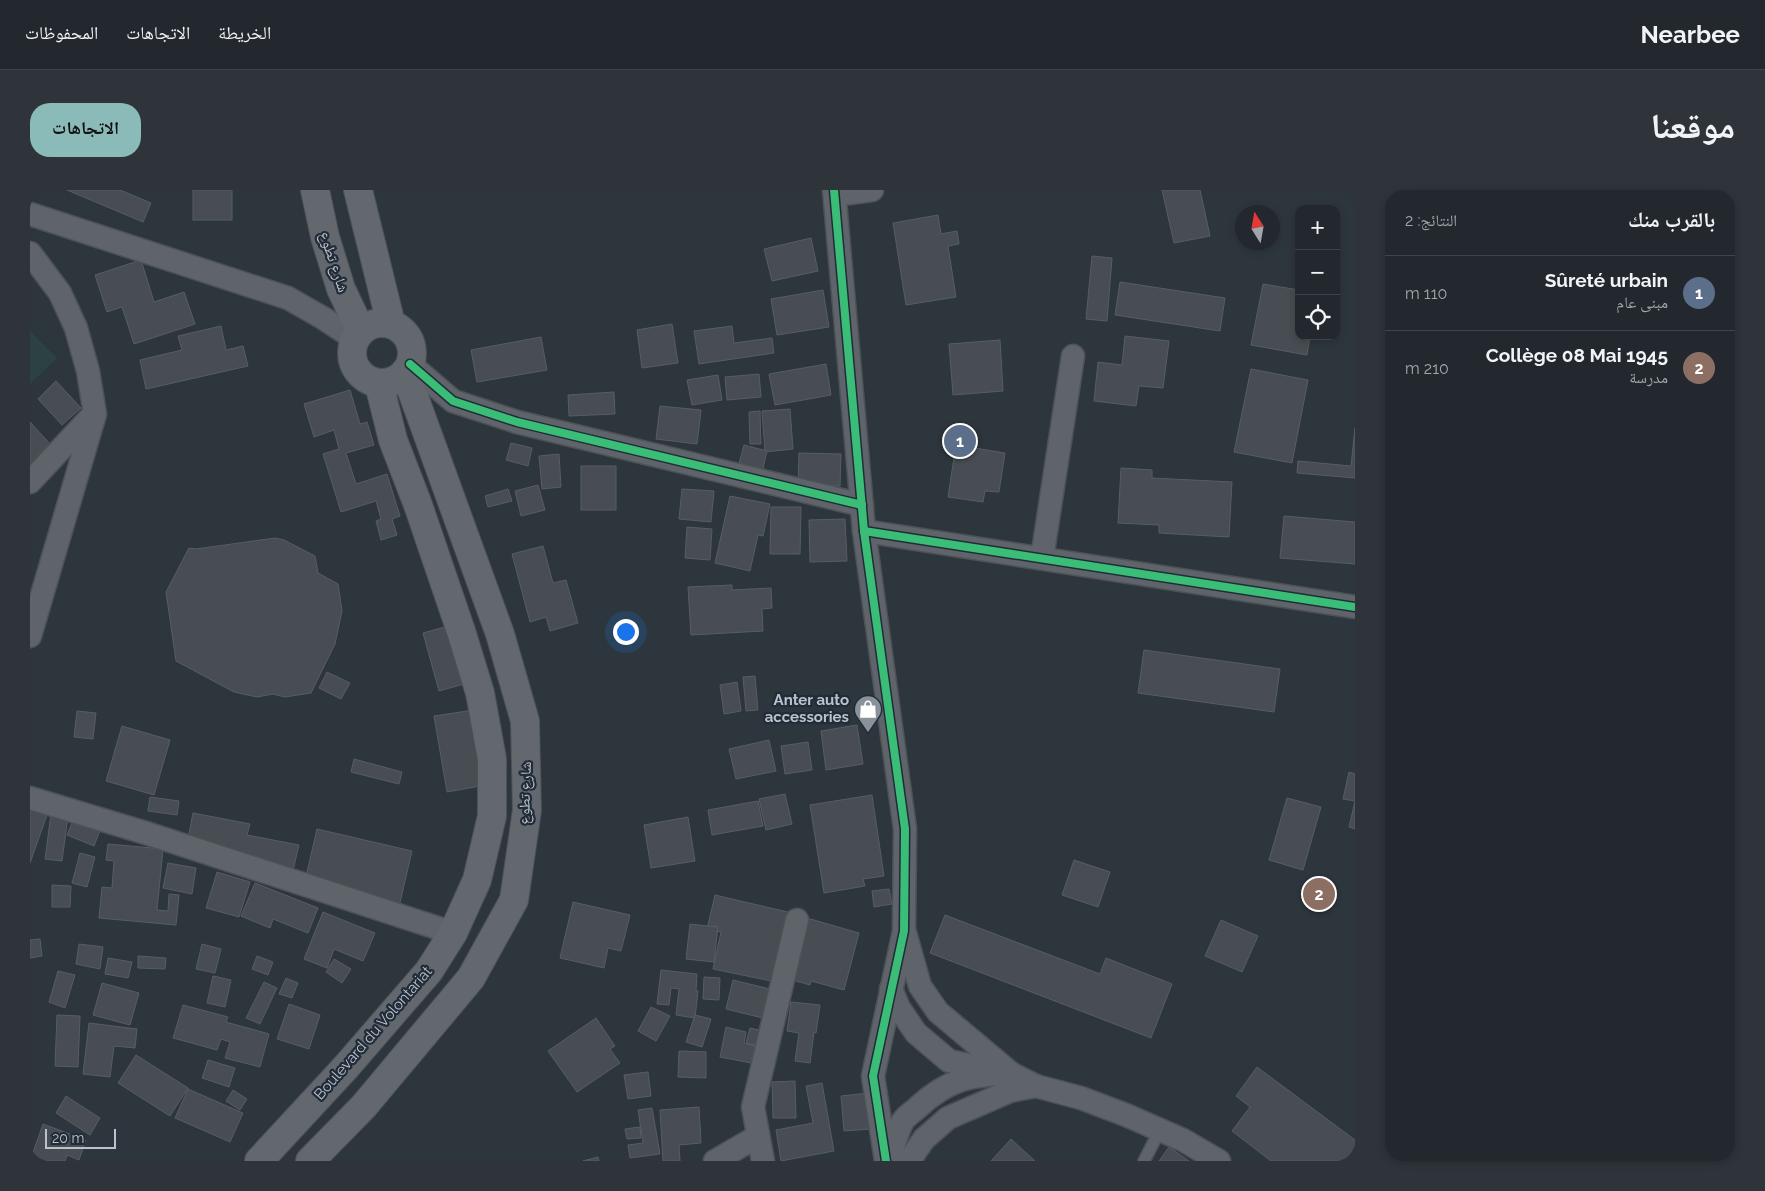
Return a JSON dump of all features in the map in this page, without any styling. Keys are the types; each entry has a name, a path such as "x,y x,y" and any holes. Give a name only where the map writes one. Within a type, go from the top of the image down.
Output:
{"main road":[{"name":"شارع تطوع","path":"315,190 325,237 358,335"},
{"path":"358,190 391,324"},
{"path":"380,323 391,324 400,329 406,336 411,344 412,354 408,368 398,379 389,383 379,384 361,376 355,368 352,354 358,335 370,325 380,323"},
{"name":"شارع تطوع","path":"310,1161 364,1106 471,978 514,900 527,810 525,721 500,634 408,368"},
{"name":"Boulevard du Volontariat","path":"259,1161 346,1067 429,971 453,933 477,880 492,816 492,760 480,693 418,504 393,440 379,384"}],"street":[{"path":"872,190 834,192 864,531 905,830 904,931 873,1076 888,1161"},
{"path":"30,214 288,298 358,335"},
{"path":"30,253 60,293 76,328 88,371 95,414 30,636"},
{"path":"1042,558 1074,356"},
{"path":"408,368 453,401 517,422 862,505"},
{"path":"30,482 95,414"},
{"path":"864,531 1355,608"},
{"path":"30,798 146,833 453,933"},
{"path":"763,1161 753,1107 797,920"},
{"path":"904,931 920,986 938,1012 1012,1074 1036,1086 1081,1098 1160,1130 1183,1140 1219,1161"},
{"path":"891,989 899,1008 916,1033 949,1061 1012,1074"},
{"path":"888,1161 904,1121 922,1103 938,1091 964,1078 985,1074 1012,1074"},
{"path":"909,1161 924,1139 948,1118 1010,1091 1036,1086"},
{"path":"715,1161 758,1136"}],"lane":[{"path":"1144,1161 1160,1130"}],"green space":[{"path":"30,331 57,358 30,384"}],"building":[{"path":"67,190 120,190 151,203 143,222"},
{"path":"193,190 232,190 232,220 193,220"},
{"path":"1162,190 1200,190 1210,236 1174,243"},
{"path":"938,215 941,234 957,231 959,244 948,246 956,297 906,305 893,223"},
{"path":"811,238 818,271 772,281 764,249"},
{"path":"1092,256 1112,258 1107,321 1086,319"},
{"path":"141,260 154,302 184,292 195,324 134,344 122,307 107,312 95,275"},
{"path":"1120,282 1225,298 1220,331 1115,315"},
{"path":"1263,284 1295,289 1295,340 1309,340 1307,355 1251,345"},
{"path":"823,290 829,327 777,335 771,299"},
{"path":"672,324 678,363 642,368 637,330"},
{"path":"221,326 226,350 243,346 248,366 146,389 140,360 182,350 178,336"},
{"path":"732,326 734,343 772,338 774,353 699,364 694,331"},
{"path":"1125,336 1169,341 1163,388 1139,386 1136,406 1094,401 1098,362 1122,365"},
{"path":"541,337 547,370 477,382 471,350"},
{"path":"1000,340 1003,391 953,395 949,344"},
{"path":"826,364 831,395 775,405 769,374"},
{"path":"1251,369 1308,380 1292,463 1234,452"},
{"path":"759,374 761,397 727,400 725,377"},
{"path":"718,375 722,400 692,405 687,380"},
{"path":"56,381 81,408 62,425 38,399"},
{"path":"350,390 360,424 367,422 374,445 346,453 356,484 387,474 400,516 392,519 397,535 381,540 376,521 381,519 376,501 341,512 323,454 339,449 334,430 314,437 304,404"},
{"path":"614,392 615,414 569,416 568,395"},
{"path":"660,406 701,410 697,444 656,439"},
{"path":"790,409 793,449 765,452 762,411"},
{"path":"760,411 761,444 750,444 749,412"},
{"path":"30,422 61,456 30,484"},
{"path":"1355,428 1355,478 1297,473 1298,461 1351,466"},
{"path":"511,443 532,448 528,466 506,460"},
{"path":"744,445 767,451 762,473 738,467"},
{"path":"956,445 1005,453 999,492 985,491 983,502 948,497"},
{"path":"799,453 841,454 840,486 798,485"},
{"path":"559,454 561,487 542,489 539,456"},
{"path":"581,466 616,466 616,510 581,510"},
{"path":"1121,468 1152,470 1152,478 1232,482 1229,537 1159,533 1159,525 1118,523"},
{"path":"538,485 545,510 521,516 515,491"},
{"path":"508,489 512,501 488,507 485,496"},
{"path":"682,489 714,491 711,522 679,519"},
{"path":"730,496 770,504 763,536 758,535 750,571 715,563"},
{"path":"771,507 801,507 800,554 770,554"},
{"path":"1284,516 1355,522 1355,564 1280,558"},
{"path":"845,519 847,561 810,562 809,520"},
{"path":"687,527 712,529 710,560 685,558"},
{"path":"275,538 284,540 315,556 318,573 338,584 342,611 335,644 311,693 285,697 273,694 257,697 234,692 176,661 166,592 189,548 196,549"},
{"path":"543,546 553,583 566,580 578,623 550,631 546,617 530,622 512,554"},
{"path":"732,585 732,590 771,588 772,608 762,609 763,631 691,635 688,587"},
{"path":"448,626 464,684 439,691 423,633"},
{"path":"1144,650 1280,669 1274,712 1138,693"},
{"path":"327,672 350,683 341,699 319,688"},
{"path":"755,676 758,710 746,711 743,677"},
{"path":"737,682 741,711 724,714 720,685"},
{"path":"474,710 486,785 447,792 434,716"},
{"path":"77,711 96,713 93,739 74,737"},
{"path":"857,725 863,764 826,770 821,731"},
{"path":"122,726 170,740 154,795 106,781"},
{"path":"769,740 776,771 736,779 729,749"},
{"path":"808,742 812,770 785,774 781,746"},
{"path":"354,759 402,772 399,784 351,772"},
{"path":"1349,772 1355,774 1355,801 1343,799"},
{"path":"785,794 792,824 766,830 759,799"},
{"path":"872,795 884,876 863,879 865,886 824,893 810,805"},
{"path":"150,797 179,801 177,815 148,811"},
{"path":"1287,798 1321,807 1303,870 1269,860"},
{"path":"758,801 763,826 712,835 708,810"},
{"path":"1355,801 1355,829 1349,827"},
{"path":"30,809 47,815 30,863"},
{"path":"193,813 250,824 247,835 299,845 292,875 256,868 258,857 186,849"},
{"path":"51,814 68,816 62,861 45,859"},
{"path":"688,817 695,861 651,868 644,825"},
{"path":"74,818 101,828 94,846 67,835"},
{"path":"317,829 412,851 399,907 304,885"},
{"path":"108,844 163,849 157,910 168,911 169,894 179,895 176,925 99,918 102,887 112,888 114,861 106,860"},
{"path":"80,853 95,857 87,887 72,883"},
{"path":"1074,860 1110,872 1098,907 1062,895"},
{"path":"168,863 196,868 192,894 163,888"},
{"path":"217,872 250,882 239,917 206,908"},
{"path":"255,883 318,908 308,933 273,919 270,928 241,916"},
{"path":"52,885 71,886 70,907 52,907"},
{"path":"889,889 892,904 874,907 872,891"},
{"path":"715,895 792,913 776,982 713,969 721,932 707,929"},
{"path":"573,902 630,915 621,951 608,948 604,968 560,958"},
{"path":"323,912 375,933 363,961 334,949 327,968 304,959"},
{"path":"945,915 1100,974 1106,958 1172,984 1151,1038 930,953"},
{"path":"807,918 859,933 844,990 811,981 810,985 789,979"},
{"path":"1221,920 1258,936 1242,972 1205,956"},
{"path":"690,924 718,927 714,962 686,959"},
{"path":"40,939 42,956 30,958 30,940"},
{"path":"79,944 103,947 100,969 76,964"},
{"path":"202,944 221,949 215,973 196,969"},
{"path":"138,956 166,958 165,969 138,968"},
{"path":"257,956 273,962 268,975 252,969"},
{"path":"108,958 132,962 128,978 105,974"},
{"path":"334,959 351,969 342,983 326,972"},
{"path":"661,970 697,974 696,991 698,991 695,1018 676,1015 679,989 671,988 669,1005 657,1004"},
{"path":"58,971 75,975 65,1008 49,1002"},
{"path":"213,976 231,980 225,1007 207,1003"},
{"path":"704,977 720,978 719,1000 703,999"},
{"path":"286,978 298,983 292,998 279,994"},
{"path":"733,980 782,992 775,1021 726,1009"},
{"path":"264,982 277,988 260,1024 246,1018"},
{"path":"102,983 139,993 130,1025 93,1015"},
{"path":"791,1002 820,1005 810,1063 795,1061 799,1033 787,1031"},
{"path":"289,1004 320,1015 309,1049 277,1039"},
{"path":"183,1005 228,1017 226,1022 269,1034 260,1067 225,1058 230,1042 221,1039 217,1050 173,1038"},
{"path":"651,1007 670,1016 656,1041 638,1031"},
{"path":"57,1015 80,1016 78,1067 55,1066"},
{"path":"695,1015 711,1019 702,1047 686,1042"},
{"path":"596,1018 615,1046 610,1049 620,1063 577,1092 548,1051"},
{"path":"89,1023 137,1029 135,1048 114,1046 110,1077 83,1074"},
{"path":"726,1027 746,1032 744,1043 755,1046 751,1063 720,1057"},
{"path":"750,1028 767,1032 763,1047 746,1043"},
{"path":"679,1051 706,1052 706,1078 678,1077"},
{"path":"136,1055 188,1088 170,1116 118,1083"},
{"path":"208,1060 235,1068 229,1087 202,1078"},
{"path":"1257,1067 1355,1140 1355,1161 1271,1161 1232,1131 1250,1107 1236,1096"},
{"path":"648,1072 651,1096 628,1099 624,1075"},
{"path":"795,1081 796,1118 773,1118 772,1082"},
{"path":"822,1083 834,1151 781,1161 776,1130 813,1123 806,1086"},
{"path":"188,1089 243,1113 230,1142 175,1118"},
{"path":"233,1090 247,1099 240,1110 226,1101"},
{"path":"868,1093 871,1129 844,1131 841,1096"},
{"path":"66,1096 100,1118 90,1135 56,1113"},
{"path":"699,1107 701,1143 679,1145 680,1161 663,1161 660,1110"},
{"path":"652,1108 660,1154 630,1158 628,1145 643,1143 638,1110"},
{"path":"43,1124 86,1140 79,1160 67,1155 65,1161 30,1161"},
{"path":"640,1127 641,1138 627,1139 625,1129"},
{"path":"1011,1139 1035,1161 991,1161"},
{"path":"1169,1147 1189,1161 1159,1161"},
{"path":"598,1157 599,1161 583,1161"}],"cycle path":[{"path":"834,190 864,531 905,829 904,931 873,1076 886,1161"},
{"path":"410,364 453,401 517,422 862,505"},
{"path":"864,531 1355,607"}],"place":[{"name":"Sûreté urbain","path":"960,441"},
{"name":"Anter auto accessories","path":"868,733"},
{"name":"Collège 08 Mai 1945","path":"1319,894"}]}
